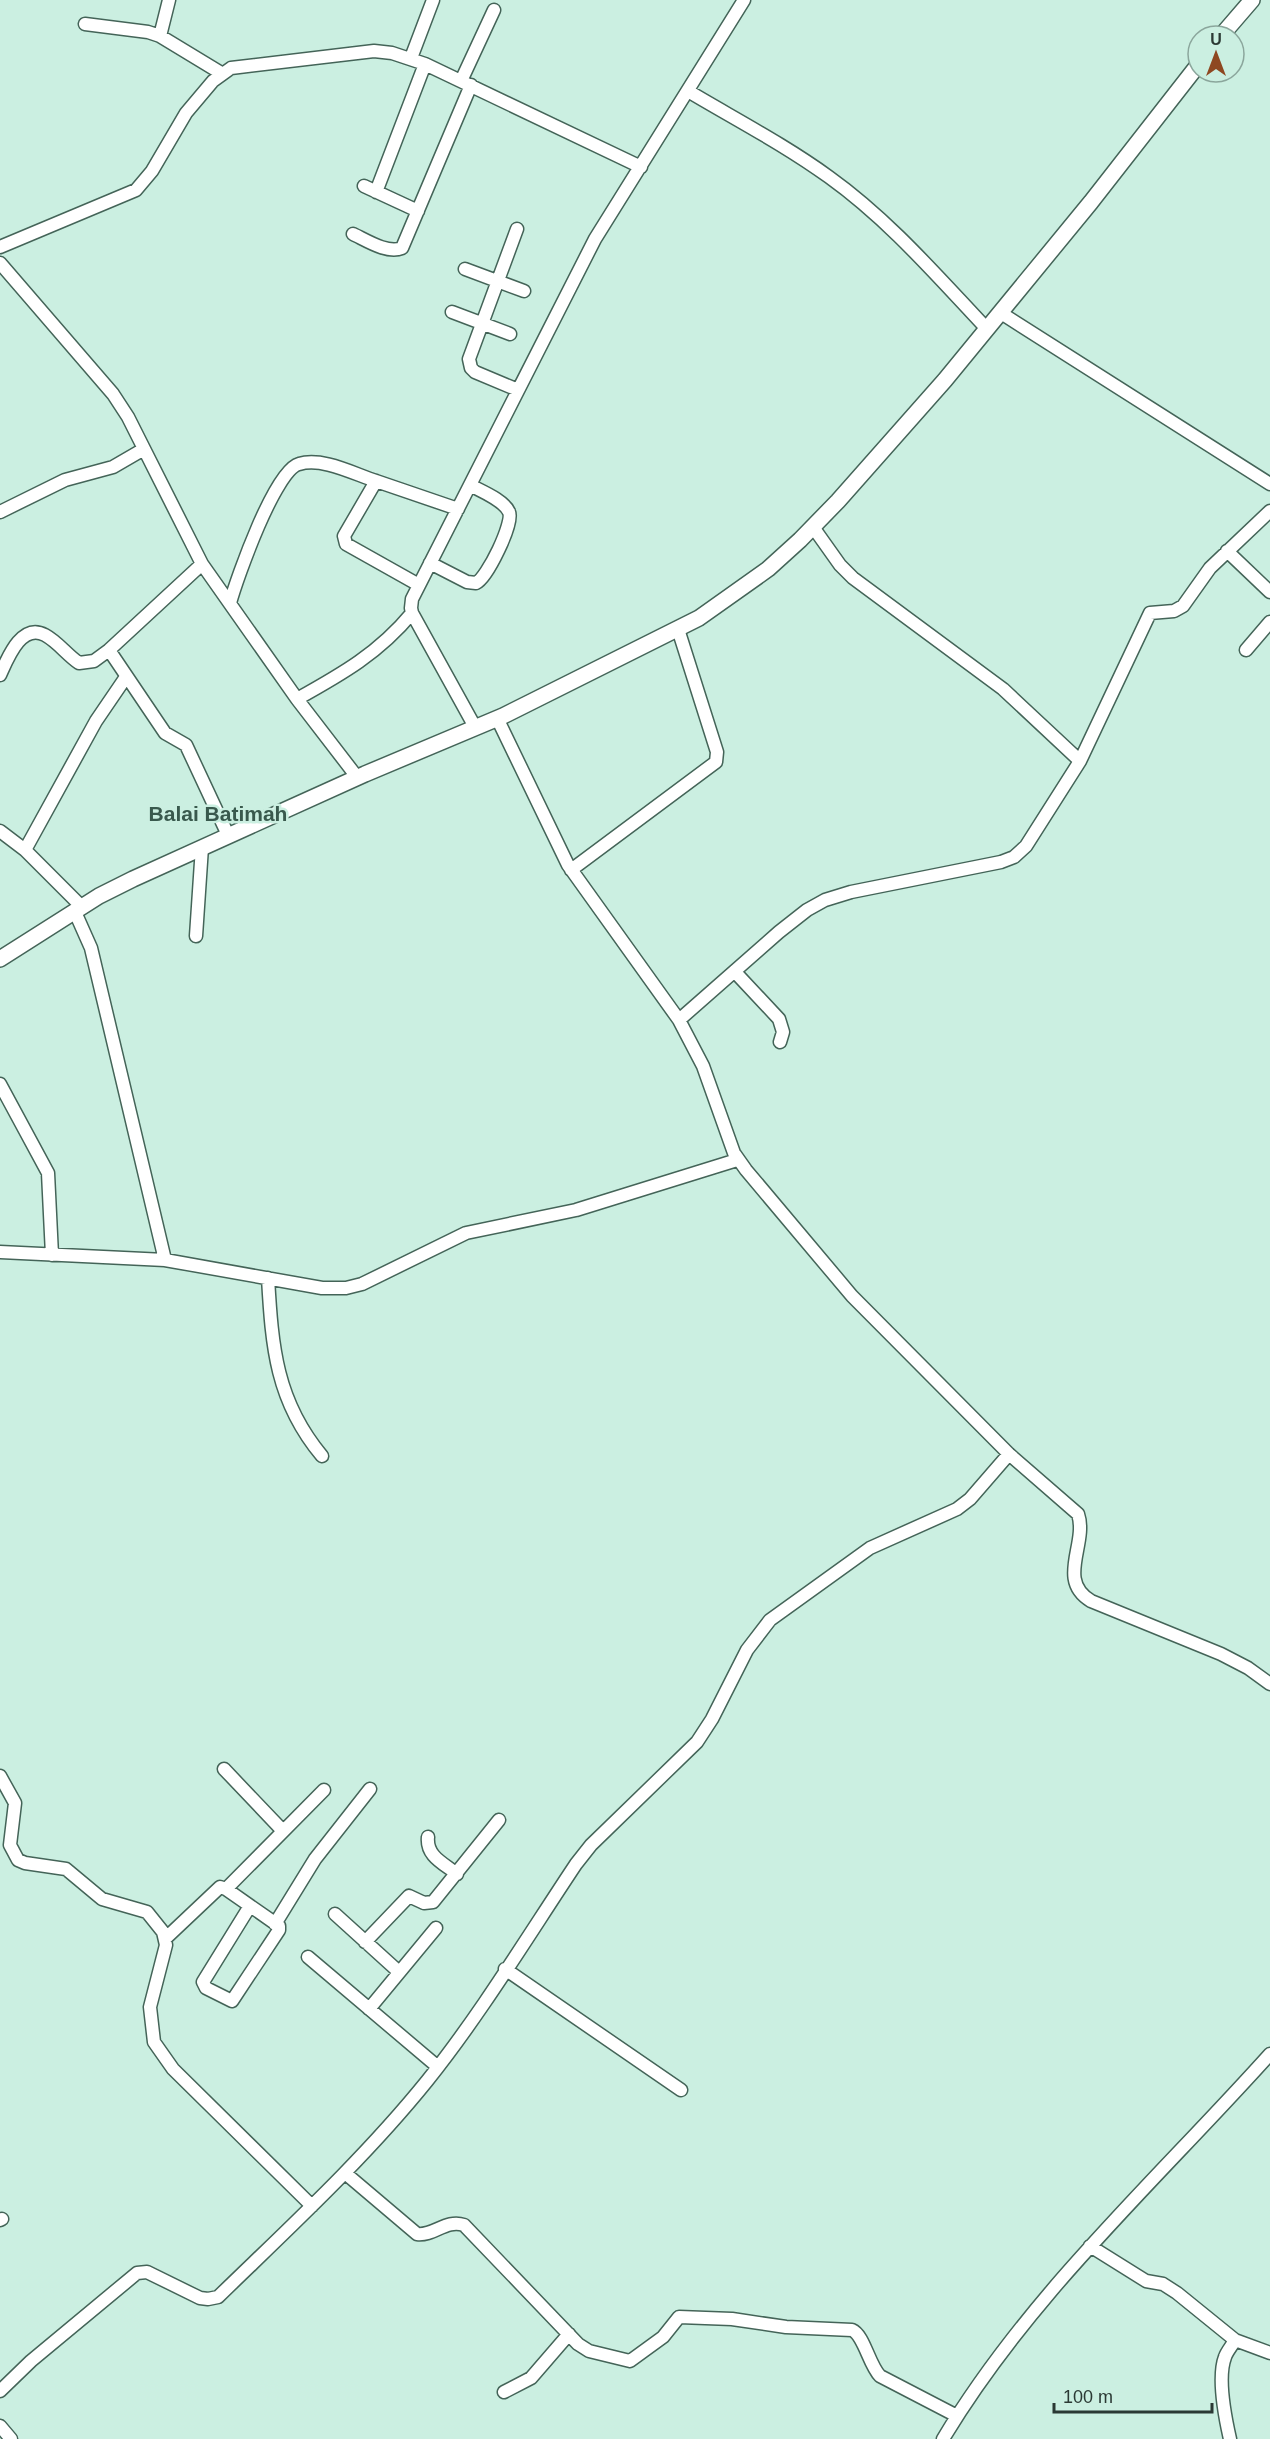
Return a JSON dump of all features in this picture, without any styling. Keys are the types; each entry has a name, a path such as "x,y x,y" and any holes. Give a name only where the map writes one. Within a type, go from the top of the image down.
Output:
{"main road":[{"path":"1231,24 1252,0"},
{"path":"0,959 133,879 357,777 497,718 699,618 768,569 813,527 884,451 1001,313 1186,79"}],"street":[{"path":"160,36 169,0"},
{"path":"411,58 433,0"},
{"path":"475,728 412,613 411,604 595,239 744,0"},
{"path":"353,234 388,249 402,249 495,10"},
{"path":"85,24 148,32 160,36 221,73"},
{"path":"0,248 136,190 152,171 186,113 221,73 241,66 356,52 392,52 425,64 641,167"},
{"path":"376,192 425,64"},
{"path":"688,91 841,186 897,233 987,329"},
{"path":"363,186 417,211"},
{"path":"517,229 469,359 471,368 475,372 518,390"},
{"path":"0,262 113,394 128,417 202,564 297,699 357,777"},
{"path":"465,269 524,291"},
{"path":"452,312 510,334"},
{"path":"1001,313 1270,484"},
{"path":"0,512 65,480 113,467 144,449"},
{"path":"230,603 247,551 276,492 292,467 300,464 323,464 458,508"},
{"path":"376,481 344,540 346,544 419,585"},
{"path":"430,563 467,582 476,583 486,574 510,523 510,513 505,505 470,485"},
{"path":"679,1020 793,920 825,900 851,892 1001,862 1014,857 1026,846 1080,761 1150,613 1179,609 1210,568 1270,511"},
{"path":"813,527 840,565 853,578 1003,689 1080,761"},
{"path":"1227,551 1270,592"},
{"path":"0,675 17,643 32,633 47,636 79,663 94,661 109,651 202,564"},
{"path":"297,699 364,659 393,637 412,613"},
{"path":"1246,650 1270,622"},
{"path":"571,870 716,762 717,752 678,628"},
{"path":"109,651 165,733 186,745 228,835"},
{"path":"25,850 96,721 126,677"},
{"path":"497,718 571,870 679,1020 703,1066 737,1160 843,1286 1010,1454 1078,1514 1074,1579 1078,1590 1084,1597 1221,1654 1248,1668 1270,1684"},
{"path":"0,831 25,850 78,910 91,948 165,1260"},
{"path":"196,936 202,847"},
{"path":"735,972 779,1019 782,1025 780,1042"},
{"path":"0,1084 48,1173 52,1255"},
{"path":"0,1252 165,1260 322,1288 346,1288 362,1284 466,1233 576,1210 737,1160"},
{"path":"268,1278 272,1340 279,1375 293,1415 306,1437 322,1456"},
{"path":"0,2391 31,2361 137,2273 147,2272 200,2298 218,2297 345,2173 438,2067 591,1845 697,1742 712,1719 747,1650 762,1628 857,1557 886,1541 957,1509 1010,1454"},
{"path":"224,1769 283,1831"},
{"path":"0,1776 15,1803 10,1845 18,1860 66,1869 102,1899 147,1912 166,1938"},
{"path":"276,1924 315,1858 370,1789"},
{"path":"226,1889 324,1790"},
{"path":"365,1942 404,1899 410,1896 424,1904 433,1902 499,1820"},
{"path":"428,1837 427,1846 432,1854 457,1874"},
{"path":"250,1906 203,1984 230,2002 234,2000 279,1930 276,1924 226,1889 220,1887 215,1889 166,1938 150,2007 154,2042 173,2069 312,2206"},
{"path":"335,1914 399,1972"},
{"path":"369,2009 436,1928"},
{"path":"308,1957 438,2067"},
{"path":"505,1970 681,2090"},
{"path":"943,2439 1022,2325 1090,2246 1270,2054"},
{"path":"345,2173 417,2234 424,2234 449,2223 464,2225 569,2334 589,2351 625,2361 635,2358 663,2337 675,2320 680,2317 855,2331 874,2369 880,2376 957,2416"},
{"path":"1090,2246 1146,2281 1163,2284 1178,2293 1235,2340 1270,2353"},
{"path":"504,2392 531,2378 569,2334"},
{"path":"1230,2439 1224,2405 1223,2367 1226,2353 1235,2340"},
{"path":"0,2426 11,2439"}],"district":[{"name":"Balai Batimah","path":"218,814"}]}
